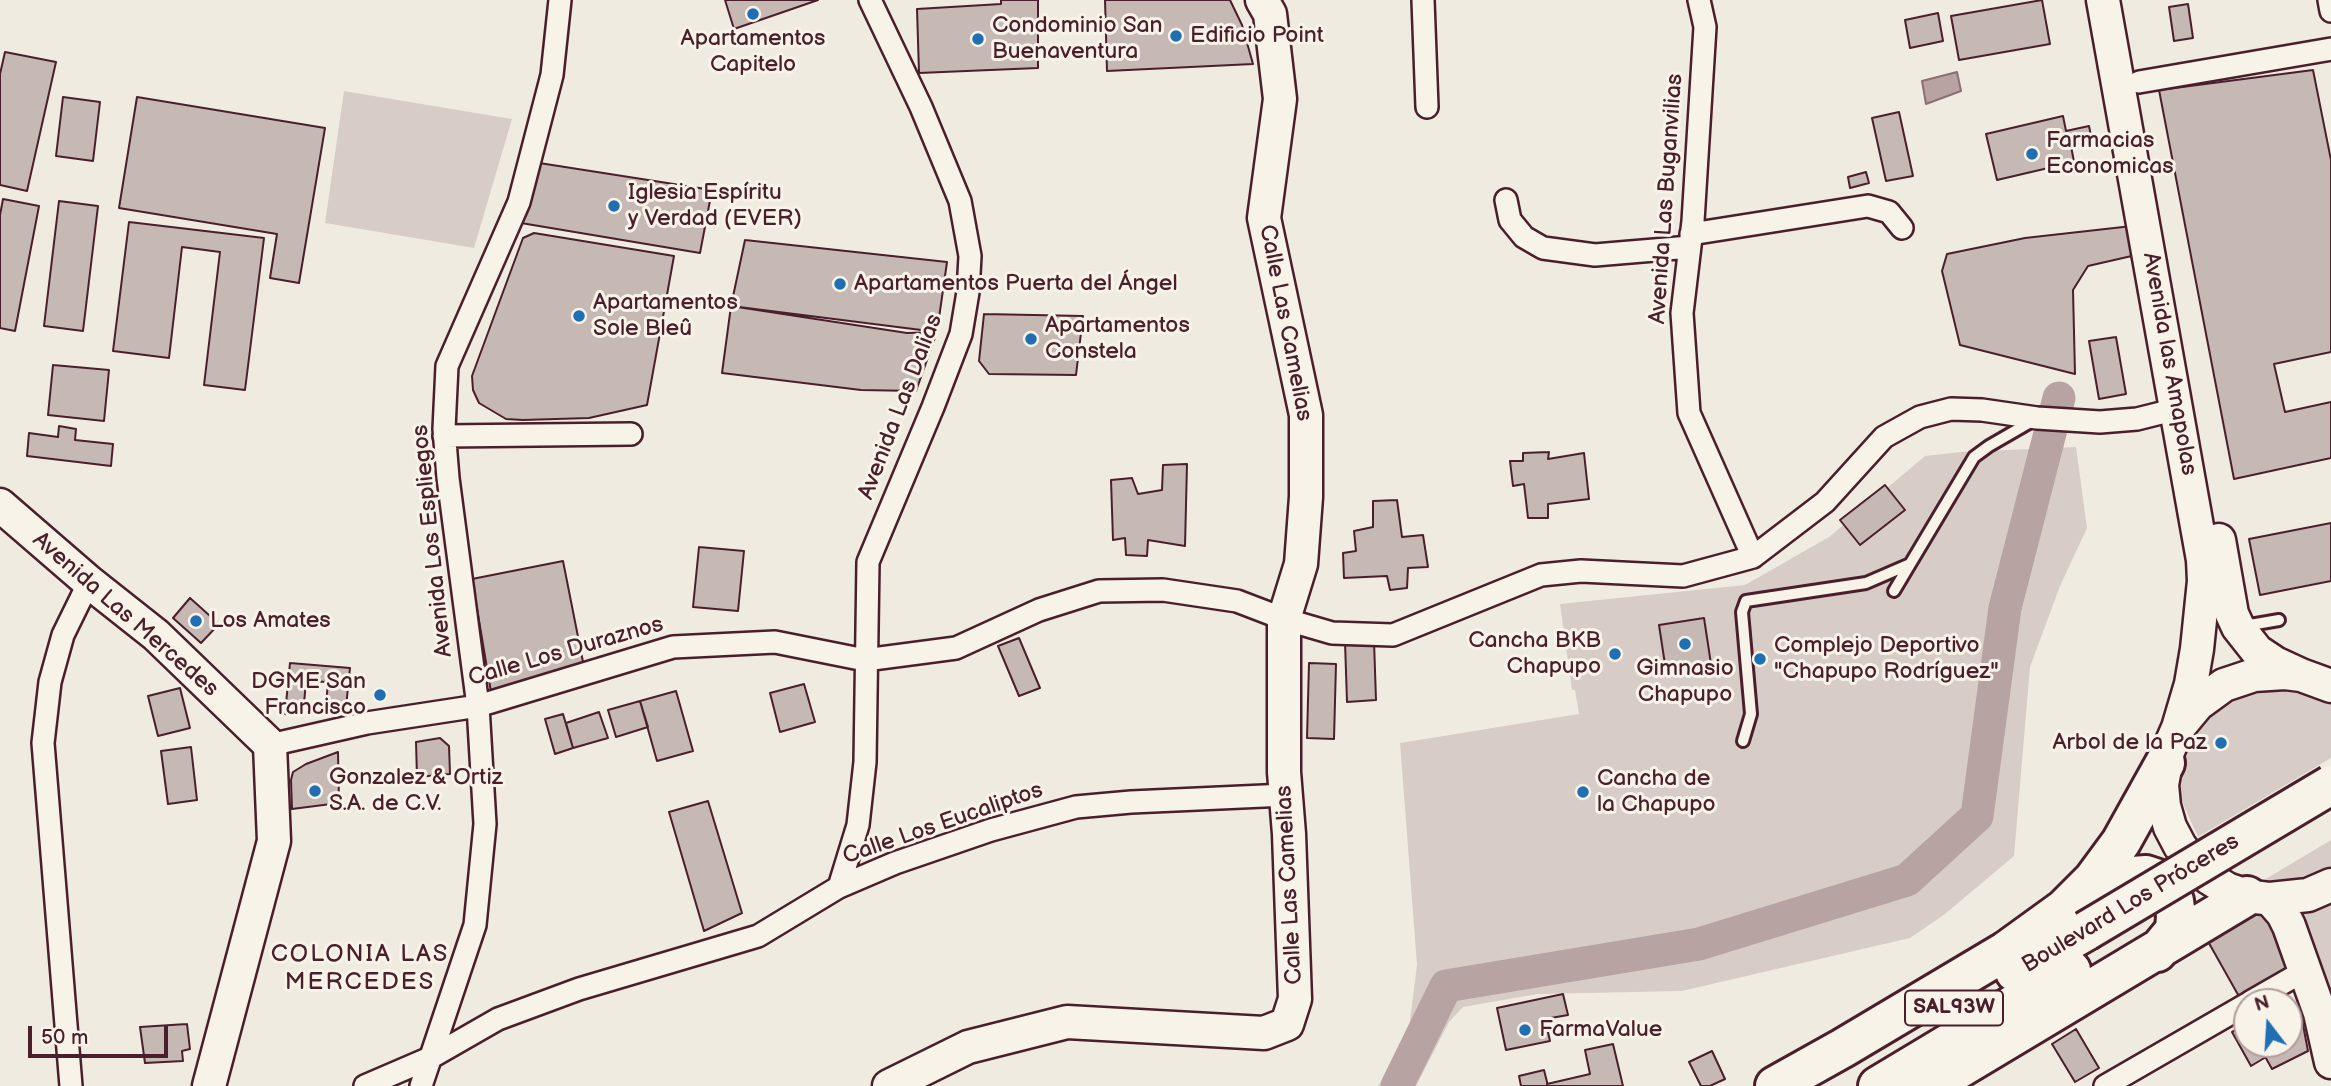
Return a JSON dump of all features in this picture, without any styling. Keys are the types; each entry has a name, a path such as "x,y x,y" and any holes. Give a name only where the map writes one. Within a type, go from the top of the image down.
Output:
{"highway":[{"path":"2083,931 2094,880 2120,842 2165,764"},
{"name":"Boulevard Los Próceres","path":"1823,1086 2331,785"},
{"name":"Boulevard Los Próceres","path":"1878,1086 2083,931 2331,816"},
{"path":"1775,1086 2006,951 2083,931 2133,876 2146,875 2158,879 2168,888 2176,916 2175,930 2157,952"},
{"path":"1930,1086 2157,952 2259,898"}],"street":[{"name":"Avenida Los Espliegos","path":"421,1086 475,925 485,824 478,706 447,478 444,436 447,366 519,202 552,75 560,0"},
{"name":"Avenida Las Dalias","path":"839,887 858,825 865,762 868,562 961,334 968,292 970,256 960,201 921,107 870,0"},
{"name":"Calle Las Camelias","path":"889,1086 968,1047 1067,1022 1264,1033 1287,1024 1295,999 1284,772 1284,619 1301,564 1306,497 1306,415 1264,218 1280,99 1270,14 1262,0"},
{"path":"1423,0 1427,107"},
{"name":"Avenida Las Buganvilias","path":"1699,0 1705,27 1690,240 1682,313 1689,413 1753,556"},
{"name":"Avenida las Amapolas","path":"2103,0 2203,560 2204,582 2197,649 2191,684 2165,764 2162,785 2164,806 2179,846 2193,863 2227,889 2259,898"},
{"name":"Avenida las Amapolas","path":"2124,0 2232,614 2256,651 2301,675"},
{"path":"2329,0 2331,11"},
{"path":"2139,82 2331,49"},
{"path":"1506,200 1510,220 1524,237 1543,248 1595,255 1868,206 1889,212 1902,228"},
{"name":"Calle Los Duraznos","path":"270,746 367,723 478,706 673,647 775,642 865,660 956,648 1039,610 1099,591 1163,590 1237,601 1332,633 1393,635 1541,575 1581,571 1683,576 1753,556 1825,502 1884,437 1920,417 1951,409 2100,422 2137,419 2177,409"},
{"path":"444,436 631,434"},
{"name":"Avenida Las Mercedes","path":"0,505 89,582 156,635 270,746"},
{"path":"71,1086 43,743 50,682 63,635 89,582"},
{"path":"2178,728 2198,704 2224,685 2239,679 2270,673 2301,675 2331,686"},
{"path":"209,1086 274,841 270,746"},
{"name":"Calle Los Eucaliptos","path":"365,1086 430,1058 498,1019 579,989 758,936 839,887 876,870 991,830 1076,807 1286,795"},
{"path":"851,849 876,870"},
{"path":"2259,898 2308,895 2331,885"},
{"path":"2259,898 2283,914 2323,1024 2331,1062"},
{"path":"2275,988 2304,971"},
{"path":"2105,1086 2233,1012"}],"lane":[{"path":"1894,591 1974,457 2037,418"},
{"path":"1743,741 1751,714 1742,612 1746,601 1866,583 1910,564"},
{"path":"2238,627 2279,620"}],"shaded area":[{"path":"1957,72 1961,91 1926,104 1922,81"},
{"path":"344,91 512,119 474,248 325,223"},
{"name":"Complejo Deportivo \"Chapupo Rodríguez\"","path":"2076,447 2087,528 2060,586 2030,667 2014,856 1945,914 1910,938 1682,991 1538,994 1463,1007 1449,1022 1416,1086 1378,1086 1407,1044 1417,965 1400,743 1579,714 1575,690 1572,690 1560,604 1745,585 1829,537 1925,456"},
{"path":"2279,685 2321,693 2331,701 2331,758 2198,837 2179,795 2179,774 2192,736 2205,720 2240,695"},
{"path":"2331,840 2331,871 2297,884 2259,883"},
{"path":"2331,901 2331,1006 2291,914 2313,910"}],"building":[{"name":"Apartamentos Capitelo","path":"725,0 818,0 734,29"},
{"name":"Condominio San Buenaventura","path":"1001,0 1038,0 1038,68 919,73 917,9 1001,4"},
{"name":"Edificio Point","path":"1105,0 1230,0 1242,25 1253,64 1107,71"},
{"path":"2042,0 2050,44 1959,60 1951,16"},
{"path":"2188,4 2193,38 2174,41 2169,7"},
{"path":"1938,13 1943,41 1910,48 1905,20"},
{"path":"5,52 56,62 27,191 0,185 0,74"},
{"path":"2313,70 2331,160 2331,352 2274,364 2285,412 2331,402 2331,458 2234,479 2159,90"},
{"path":"63,97 100,102 93,161 56,156"},
{"path":"137,97 325,128 299,283 270,278 277,234 119,208"},
{"path":"1899,112 1913,176 1886,181 1872,118"},
{"name":"Farmacias Economicas","path":"2063,116 2066,131 2089,126 2092,141 2071,146 2074,162 1997,180 1986,134"},
{"name":"Iglesia Espíritu y Verdad (EVER)","path":"533,162 712,190 700,253 515,222"},
{"path":"1866,172 1869,183 1850,188 1848,177"},
{"path":"3,199 39,206 15,331 0,328 0,215"},
{"path":"59,201 98,206 83,331 44,326"},
{"path":"129,222 264,238 245,390 204,385 220,252 182,247 169,358 113,351"},
{"path":"2132,226 2136,255 2088,266 2073,290 2075,374 1960,345 1942,271 1947,254 2025,238"},
{"name":"Apartamentos Sole Bleû","path":"534,233 674,256 647,405 589,418 523,420 506,419 479,403 473,390 472,376 523,238"},
{"name":"Apartamentos Puerta del Ángel","path":"745,240 947,262 937,332 731,306"},
{"path":"731,306 907,333 937,332 916,391 861,390 722,373"},
{"name":"Apartamentos Constela","path":"984,314 1083,316 1076,375 989,374 979,361"},
{"path":"2116,337 2126,394 2099,399 2089,341"},
{"path":"53,365 109,370 104,421 48,415"},
{"path":"59,426 76,429 75,440 113,444 111,466 27,456 29,433 58,437"},
{"path":"1549,452 1548,459 1584,453 1589,499 1548,504 1548,518 1528,518 1524,484 1513,486 1510,461 1523,461 1523,453"},
{"path":"1187,464 1185,546 1148,540 1147,556 1126,555 1125,538 1113,540 1111,480 1132,478 1138,494 1162,490 1163,465"},
{"path":"1885,485 1905,510 1860,545 1840,520"},
{"path":"1397,500 1402,537 1423,535 1428,567 1408,568 1407,588 1390,590 1387,576 1344,578 1343,553 1356,551 1354,531 1373,527 1373,501"},
{"path":"2331,523 2331,581 2260,595 2249,539"},
{"path":"699,547 744,551 738,611 693,607"},
{"path":"563,561 584,667 491,692 472,579"},
{"name":"Los Amates","path":"190,598 219,624 201,643 173,618"},
{"name":"Gimnasio Chapupo","path":"1704,618 1711,664 1666,671 1659,625"},
{"path":"1019,638 1040,688 1019,696 998,646"},
{"path":"1374,641 1376,700 1347,702 1345,642"},
{"path":"290,663 350,668 346,707 326,705 328,682 306,681 303,715 285,714"},
{"path":"1309,663 1336,664 1334,739 1307,738"},
{"path":"804,684 815,722 780,732 770,693"},
{"path":"180,688 190,728 158,736 148,696"},
{"path":"676,691 693,751 657,761 640,701"},
{"path":"640,701 648,727 616,737 608,710"},
{"path":"599,712 608,738 573,748 566,723"},
{"path":"563,714 573,748 555,754 545,719"},
{"path":"440,738 449,746 450,774 417,777 416,742"},
{"path":"191,747 197,800 168,804 161,751"},
{"name":"Gonzalez & Ortiz S.A. de C.V.","path":"338,752 339,803 292,809 293,772"},
{"path":"708,801 742,913 704,931 669,812"},
{"path":"2256,908 2268,917 2290,969 2260,988 2234,988 2201,929"},
{"name":"FarmaValue","path":"1563,994 1568,1015 1545,1019 1550,1041 1506,1050 1497,1008"},
{"path":"187,1024 190,1049 182,1051 183,1061 145,1063 140,1027"},
{"path":"2303,1025 2308,1051 2303,1054"},
{"path":"2076,1029 2099,1068 2075,1082 2052,1044"},
{"path":"1613,1044 1623,1086 1548,1086 1547,1084 1590,1074 1585,1050"},
{"path":"1712,1051 1725,1079 1710,1086 1701,1086 1689,1062"},
{"path":"2247,1058 2264,1058 2251,1066"},
{"path":"2266,1058 2294,1058 2272,1069"},
{"path":"1544,1070 1548,1086 1521,1086 1519,1076"}],"waterway":[{"path":"1397,1086 1446,986 1699,944 1907,880 1977,816 2005,608 2059,398"}],"place":[{"name":"Apartamentos Capitelo","path":"753,14"},
{"name":"Edificio Point","path":"1176,36"},
{"name":"Condominio San Buenaventura","path":"978,39"},
{"name":"Farmacias Economicas","path":"2032,154"},
{"name":"Iglesia Espíritu y Verdad (EVER)","path":"614,206"},
{"name":"Apartamentos Puerta del Ángel","path":"840,284"},
{"name":"Apartamentos Sole Bleû","path":"579,316"},
{"name":"Apartamentos Constela","path":"1031,339"},
{"name":"Los Amates","path":"196,621"},
{"name":"Gimnasio Chapupo","path":"1685,644"},
{"name":"Cancha BKB Chapupo","path":"1615,654"},
{"name":"Complejo Deportivo \"Chapupo Rodríguez\"","path":"1760,659"},
{"name":"DGME San Francisco","path":"380,695"},
{"name":"Arbol de la Paz","path":"2221,743"},
{"name":"Gonzalez & Ortiz S.A. de C.V.","path":"315,791"},
{"name":"Cancha de la Chapupo","path":"1583,792"},
{"name":"FarmaValue","path":"1525,1030"}],"district":[{"name":"COLONIA LAS MERCEDES","path":"360,969"}]}
